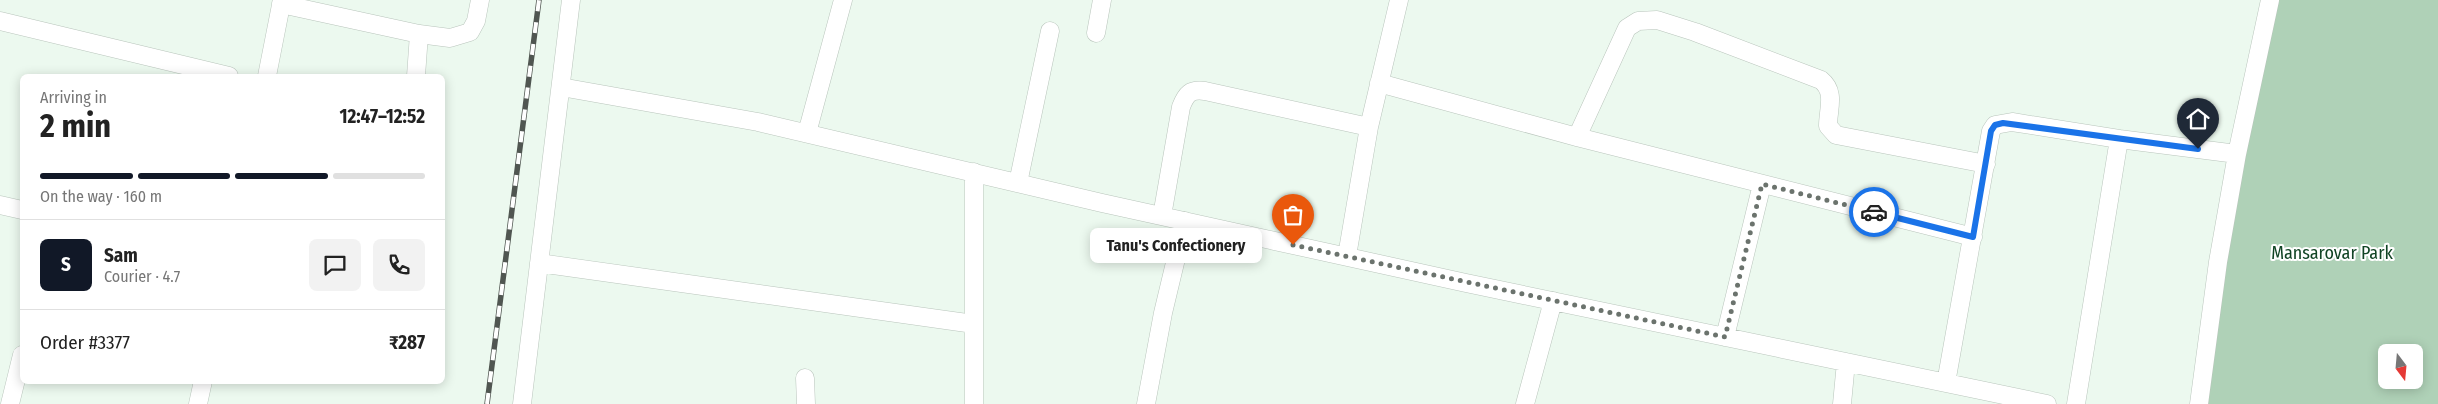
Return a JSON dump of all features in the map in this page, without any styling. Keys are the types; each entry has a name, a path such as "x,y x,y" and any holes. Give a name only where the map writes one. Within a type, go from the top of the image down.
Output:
{"street":[{"path":"267,74 281,2 420,34 450,38 470,32 476,21 480,0"},
{"path":"522,404 571,0"},
{"path":"807,133 843,0"},
{"path":"1096,32 1102,0"},
{"path":"1347,256 1369,127 1399,0"},
{"path":"2199,404 2218,262 2237,154 2270,0"},
{"path":"1576,137 1627,28 1638,20 1648,20 1695,32 1821,80 1826,84 1831,96 1828,126 1836,135 1986,164"},
{"path":"0,21 221,74"},
{"path":"1018,183 1050,30"},
{"path":"416,74 420,34"},
{"path":"1379,83 1576,137 1973,237"},
{"path":"561,86 758,122 1162,216 1553,301 2047,404"},
{"path":"1162,216 1181,107 1186,96 1192,91 1205,91 1369,127"},
{"path":"1946,383 1991,131 1995,125 2012,122 2119,139 2237,154"},
{"path":"2076,404 2119,139"},
{"path":"974,172 974,404"},
{"path":"1725,337 1762,184"},
{"path":"0,204 20,209"},
{"path":"1146,404 1162,313 1185,221"},
{"path":"539,263 974,324"},
{"path":"1525,404 1553,301"},
{"path":"7,399 20,361"},
{"path":"1842,404 1846,362"},
{"path":"805,378 806,404"},
{"path":"198,404 202,384"}],"green space":[{"name":"Mansarovar Park","path":"2274,0 2438,0 2438,404 2199,404"}],"railway":[{"path":"487,404 539,0"}],"way so far":[{"path":"1293,245 1725,337 1762,184 1874,212"}],"place":[{"name":"Tanu's Confectionery","path":"1293,245"}],"route":[{"path":"1874,212 1973,237 1991,131 1995,125 2003,123 2012,122 2198,149"}]}
